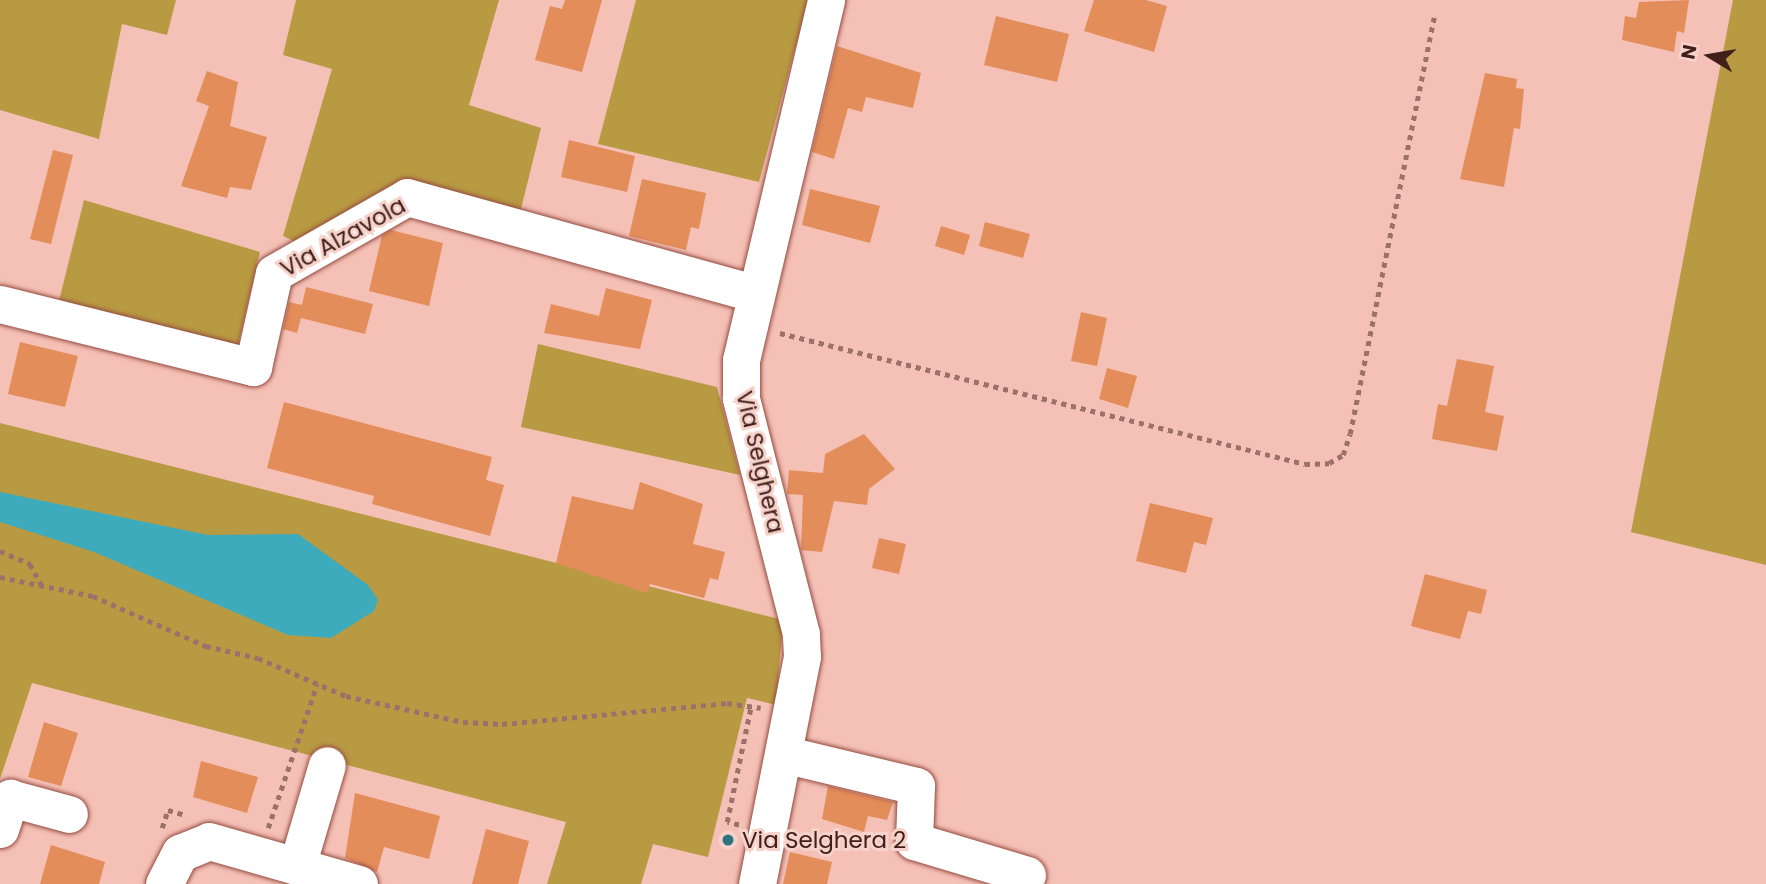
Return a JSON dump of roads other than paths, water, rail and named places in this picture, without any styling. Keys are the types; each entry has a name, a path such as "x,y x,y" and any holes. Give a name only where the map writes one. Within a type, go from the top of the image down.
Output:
{"street":[{"name":"Via Selghera","path":"757,884 791,714 801,634 741,398 750,309 826,0"},
{"name":"Via Alzavola","path":"0,304 253,367 274,272 407,197 750,309"},
{"path":"783,754 916,786 914,841 1027,875"},
{"path":"297,866 327,765"},
{"path":"0,829 10,798 69,814"},
{"path":"164,884 180,853 209,841 359,884"}],"water":[{"path":"0,492 208,535 298,534 368,585 378,600 374,611 331,638 288,635 94,552 0,522"}],"place":[{"name":"Via Selghera 2","path":"728,840"}]}
